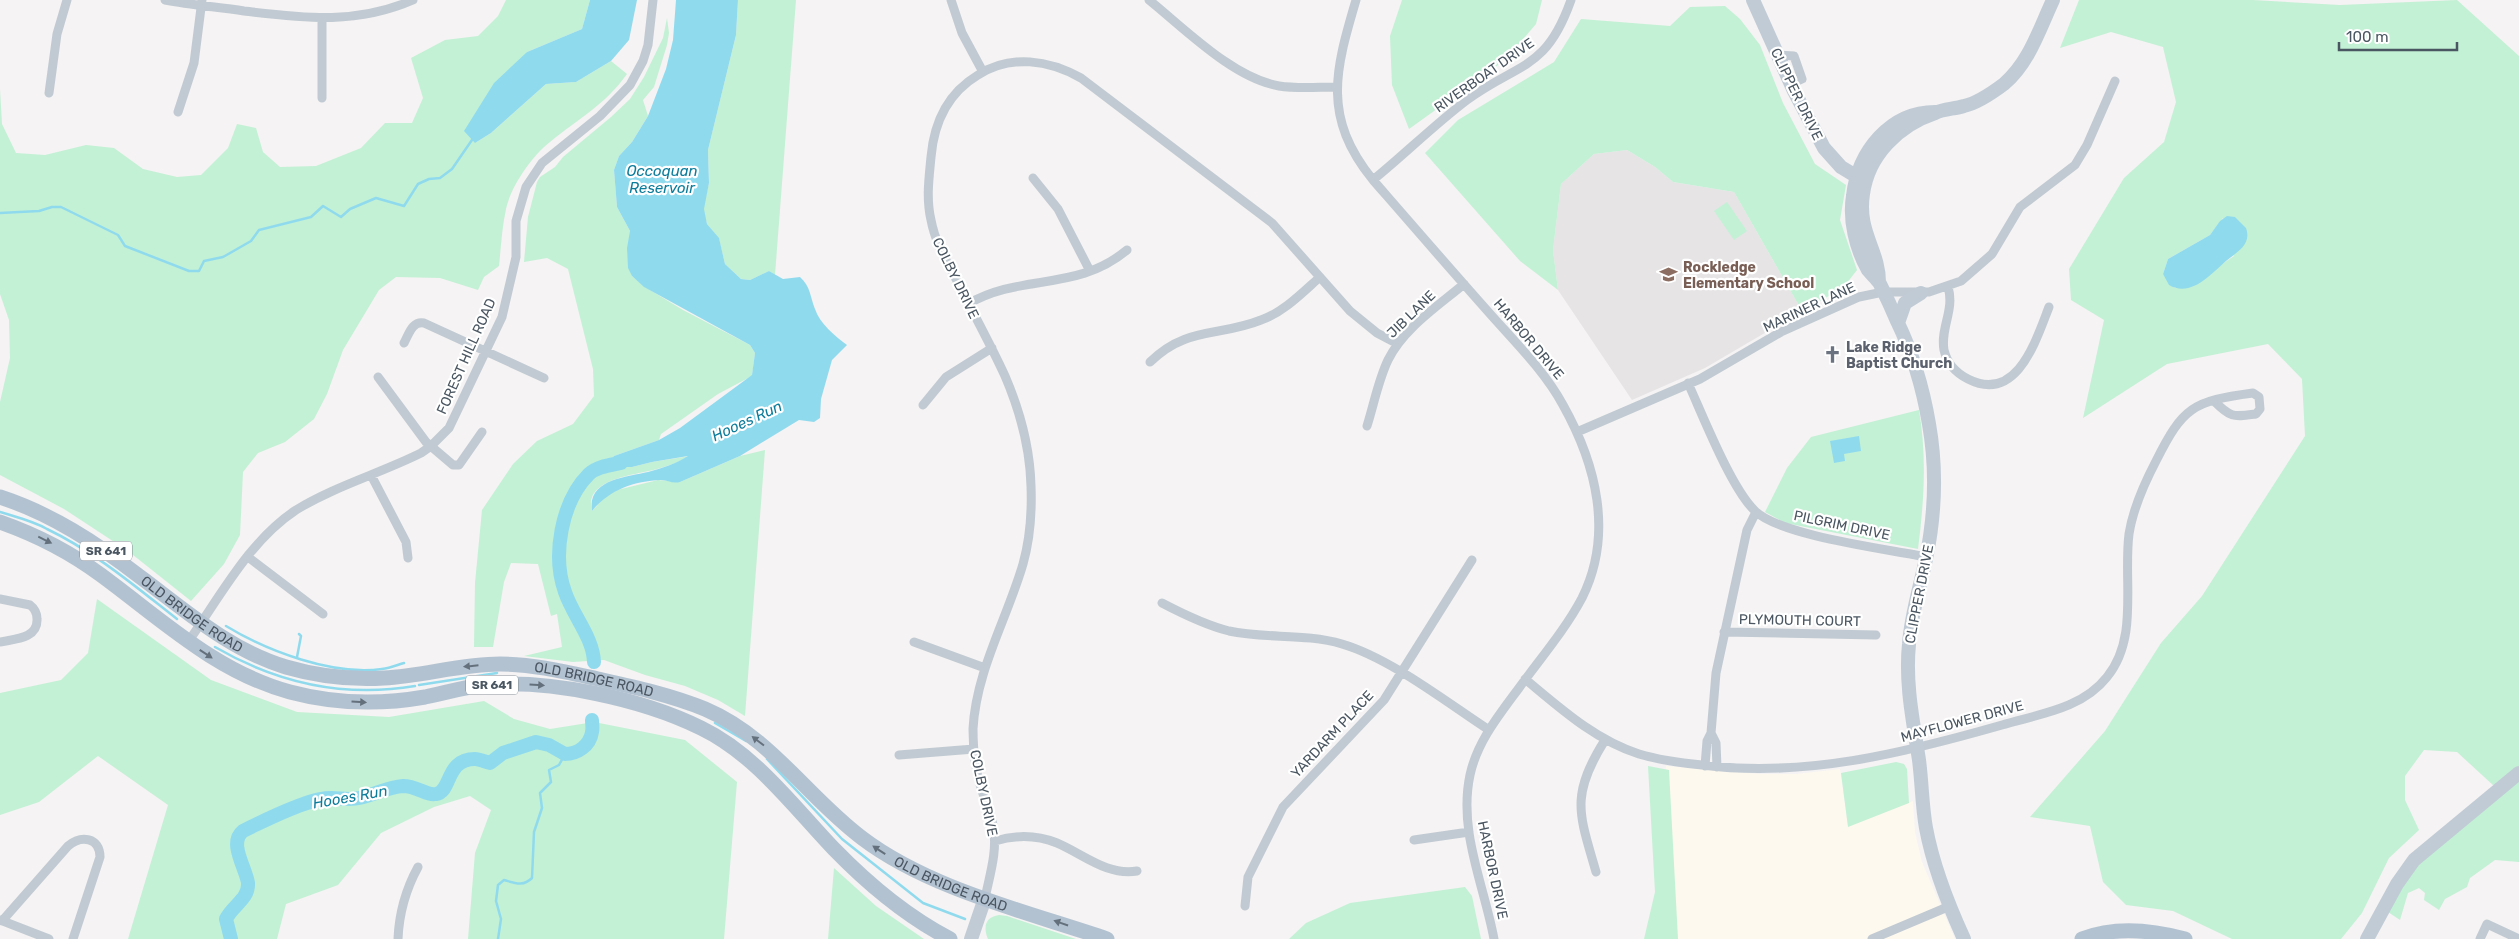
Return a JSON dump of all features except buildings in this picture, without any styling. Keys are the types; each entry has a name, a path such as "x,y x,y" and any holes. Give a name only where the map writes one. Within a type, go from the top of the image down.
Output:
{"main road":[{"name":"OLD BRIDGE ROAD","path":"0,497 36,510 81,534 228,641 283,666 320,674 383,678 484,665 518,665 590,677 681,700 722,717 757,740 778,757 844,823 877,849 927,876 985,898 1107,939"},
{"name":"OLD BRIDGE ROAD","path":"0,522 41,538 78,559 188,642 250,679 290,692 321,698 361,702 392,702 474,686 523,684 596,695 674,716 732,746 767,777 837,852 877,890 923,924 950,939"},
{"path":"2082,939 2101,933 2133,931 2185,939"}],"street":[{"path":"49,93 57,34 67,0"},
{"path":"165,0 322,19 367,14 413,0"},
{"name":"FOREST HILL ROAD","path":"188,642 248,557 269,532 295,511 412,458 431,446 449,428 486,352 507,300 516,257 516,220 526,187 542,164 600,116 630,85 643,61 648,45 654,0"},
{"path":"951,0 962,33 983,72"},
{"path":"1149,0 1235,68 1253,78 1280,86 1337,86"},
{"name":"HARBOR DRIVE","path":"1356,0 1340,56 1337,86 1340,111 1348,141 1355,155 1373,180 1542,372 1563,404 1577,432 1587,457 1597,498 1599,530 1594,565 1585,590 1572,613 1489,730 1475,757 1470,777 1467,814 1469,832 1476,870 1494,939"},
{"name":"RIVERBOAT DRIVE","path":"1373,180 1467,100 1536,58 1553,40 1564,20 1571,0"},
{"name":"CLIPPER DRIVE","path":"1752,0 1791,84 1824,148 1841,167 1861,179"},
{"name":"CLIPPER DRIVE","path":"1964,939 1950,906 1928,840 1917,748 1910,712 1909,643 1926,557 1934,497 1930,432 1917,372 1898,323 1881,287 1868,270 1854,231 1852,205 1861,179 1876,157 1897,134 1918,120 1937,112 1966,106 1980,100 2009,79 2029,53 2053,0"},
{"path":"178,112 194,63 202,3"},
{"path":"322,19 322,98"},
{"name":"COLBY DRIVE","path":"971,939 985,898 995,841 991,817 976,770 974,749 976,707 986,668 1023,564 1031,509 1030,468 1022,423 1006,377 935,236 928,205 933,139 941,114 956,93 983,72 1007,63 1030,62 1057,66 1081,78 1272,223 1356,316 1398,344"},
{"name":"MARINER LANE","path":"1577,432 1688,384 1802,322 1881,287 1920,293 1948,287 1961,281 1988,259 2014,216 2028,200 2075,165 2087,145 2115,81"},
{"path":"1034,178 1058,209 1090,271"},
{"path":"968,304 1002,288 1060,281 1090,271 1127,250"},
{"path":"1150,362 1168,347 1191,336 1254,323 1273,315 1320,277"},
{"name":"JIB LANE","path":"1367,426 1384,371 1398,344 1464,284"},
{"path":"1948,287 1951,301 1943,334 1946,356 1956,371 1964,378 1983,384 2001,382 2009,378 2023,365 2049,307"},
{"path":"1898,323 1904,303 1920,293"},
{"path":"404,343 413,326 420,322 544,378"},
{"path":"923,405 946,378 992,348"},
{"path":"378,377 431,446 453,465 459,465 482,432"},
{"path":"1688,384 1740,493 1756,512"},
{"name":"MAYFLOWER DRIVE","path":"1525,680 1606,740 1648,756 1717,767 1769,768 1819,766 1854,761 1917,748 2066,706 2085,697 2102,684 2115,666 2124,641 2127,625 2129,534 2137,502 2173,428 2196,406 2214,401 2253,393 2259,397 2260,409 2256,414 2236,417 2226,413 2214,401"},
{"path":"371,475 406,542 408,558"},
{"name":"PILGRIM DRIVE","path":"1756,512 1767,520 1794,530 1926,557"},
{"name":"PLYMOUTH COURT","path":"1705,766 1707,742 1711,733 1714,688 1724,632 1747,530 1756,512"},
{"path":"248,557 323,614"},
{"name":"YARDARM PLACE","path":"1245,906 1248,878 1284,807 1370,717 1401,673 1472,560"},
{"path":"0,599 26,603 34,608 37,623 30,634 0,642"},
{"path":"1162,603 1195,619 1229,631 1340,643 1373,656 1489,730"},
{"name":"PLYMOUTH COURT","path":"1724,632 1876,635"},
{"path":"914,642 986,668"},
{"name":"PLYMOUTH COURT","path":"1711,733 1716,743 1717,767"},
{"path":"1596,872 1580,819 1580,807 1587,777 1606,740"},
{"path":"899,755 974,749"},
{"path":"2367,939 2397,884 2414,860 2519,773"},
{"path":"1414,840 1469,832"},
{"path":"995,841 1015,836 1042,838 1114,870 1137,871"},
{"path":"49,939 1,921 68,846 79,839 90,839 98,846 100,857 73,939"},
{"path":"398,939 401,915 409,886 418,867"},
{"path":"1872,939 1950,906"},
{"path":"2480,939 2487,924 2519,939"}],"shaded area":[{"name":"Rockledge Elementary School","path":"1627,150 1655,167 1673,182 1734,192 1802,311 1705,368 1632,400 1558,290 1553,250 1561,184 1594,154"},
{"path":"1666,766 1759,774 1796,774 1840,769 1848,826 1913,801 1915,832 1922,862 1955,939 1673,939"}],"green space":[{"path":"506,0 590,0 582,29 527,52 475,143 491,133 546,84 576,82 611,61 627,74 619,85 591,111 543,148 523,172 512,191 506,209 499,266 484,277 478,290 440,278 396,277 379,290 343,350 327,394 314,419 285,442 258,453 243,472 240,535 224,564 191,601 128,551 64,509 0,475 0,402 10,358 9,320 0,294 0,89 2,124 16,153 45,155 86,145 114,148 143,169 177,177 201,175 228,148 237,124 256,128 263,152 280,167 316,166 361,148 385,123 412,123 423,98 411,58 445,40 478,36 498,16"},
{"path":"738,0 796,0 775,275 769,271 750,280 741,279 725,264 719,239 707,224 703,209 709,183 708,150 736,35"},
{"path":"1402,0 1542,0 1536,24 1505,60 1409,129 1392,85 1390,36"},
{"path":"2079,0 2253,0 2340,5 2457,0 2519,56 2519,766 2494,786 2457,752 2424,750 2405,776 2405,800 2419,830 2389,858 2362,913 2341,939 2232,939 2173,911 2126,905 2103,882 2090,826 2030,817 2105,731 2161,643 2202,596 2305,436 2302,379 2268,344 2167,364 2083,418 2104,320 2071,300 2069,269 2124,178 2164,142 2176,102 2163,47 2111,32 2060,48","holes":["2223,218 2234,256 2186,288 2175,288 2163,274 2168,259 2210,235"]},
{"path":"1725,6 1740,19 1760,45 1783,103 1815,164 1846,185 1840,220 1857,270 1843,288 1802,311 1734,192 1673,182 1655,167 1627,150 1594,154 1561,184 1553,250 1558,290 1520,261 1425,153 1458,120 1554,62 1581,19 1670,26 1690,7"},
{"path":"667,18 669,33 667,45 654,87 643,100 648,116 632,142 619,156 614,170 617,207 630,231 632,276 645,287 683,310 750,345 755,353 752,376 718,394 661,434 659,440 614,456 604,467 632,467 690,456 665,467 625,476 603,485 596,491 591,500 592,511 606,496 617,490 658,480 680,482 740,456 765,450 745,716 718,700 685,686 645,675 604,660 573,662 524,656 562,647 557,614 551,616 538,564 511,563 504,582 493,647 474,647 475,583 482,510 513,464 537,441 573,424 594,396 593,369 568,269 547,258 524,262 528,217 537,182 540,177 555,167 563,157 630,99 644,77 663,38"},
{"path":"1727,202 1747,231 1734,240 1714,211"},
{"path":"1919,410 1924,480 1918,549 1785,523 1765,512 1787,468 1811,437"},
{"path":"97,599 211,680 297,712 389,717 484,701 514,719 550,729 594,722 685,740 737,782 724,939 468,939 475,853 491,810 470,796 434,807 381,833 338,885 286,904 277,939 128,939 168,805 98,756 39,802 0,815 0,693 61,680 88,653"},
{"path":"1896,762 1904,764 1907,769 1909,803 1848,827 1841,773"},
{"path":"1648,766 1669,770 1678,939 1644,939 1655,892"},
{"path":"2519,781 2519,862 2495,860 2470,878 2467,887 2445,899 2439,910 2424,900 2425,893 2419,888 2408,893 2400,920 2388,912 2410,873 2418,864"},
{"path":"834,868 876,906 924,939 828,939"},
{"path":"1465,887 1472,896 1481,939 1289,939 1306,923 1350,903"},
{"path":"999,915 1076,939 988,939 986,923 994,916"}],"water":[{"path":"590,0 637,0 629,40 611,61 576,82 546,84 491,133 475,143 464,131 494,83 527,52 582,29"},
{"name":"Occoquan Reservoir","path":"676,0 738,0 736,35 708,150 709,183 704,209 707,224 719,238 725,264 741,279 750,280 769,271 783,279 800,277 808,288 820,320 847,345 832,360 821,399 820,418 814,422 799,420 740,456 680,482 675,483 661,480 641,482 623,488 606,497 592,511 592,500 596,492 610,481 664,467 688,456 632,467 603,467 614,456 659,440 680,428 752,375 755,353 750,345 644,287 632,276 628,268 627,248 630,231 617,207 614,170 619,156 632,142 648,116 666,69 673,40"},
{"path":"2227,216 2235,217 2246,228 2247,239 2245,244 2207,278 2193,287 2185,289 2169,285 2163,274 2168,259 2210,235 2220,221"},
{"path":"1859,436 1861,451 1844,454 1845,461 1834,463 1830,441"}],"waterway":[{"path":"0,213 39,211 52,207 61,207 118,235 125,246 189,271 199,271 204,261 223,257 251,241 259,230 311,217 323,206 341,217 350,209 376,198 404,206 418,184 429,179 440,178 452,169 474,137"},
{"name":"Hooes Run","path":"594,662 590,644 565,592 561,578 559,546 566,514 579,486 592,471 621,463"},
{"path":"0,512 36,524 82,548 177,619"},
{"path":"226,626 280,652 322,665 363,670 385,669 404,663"},
{"path":"297,657 301,636 299,634"},
{"path":"215,647 238,660 262,670 312,684 363,690 415,686"},
{"path":"419,685 497,673"},
{"name":"Hooes Run","path":"231,939 226,919 248,889 247,877 237,849 237,842 243,831 292,808 321,799 354,799 403,786 429,794 436,794 445,788 458,764 465,760 477,759 490,763 503,753 536,742 549,745 565,754 574,753 589,741 592,731 592,720"},
{"path":"715,723 746,741"},
{"path":"498,939 501,919 496,901 498,885 504,880 525,883 532,878 534,832 542,808 540,793 551,782 549,770 559,765 565,754"},
{"path":"767,759 842,839 923,903 965,919"}],"place":[{"name":"Rockledge Elementary School","path":"1669,275"},
{"name":"Lake Ridge Baptist Church","path":"1832,355"}]}
